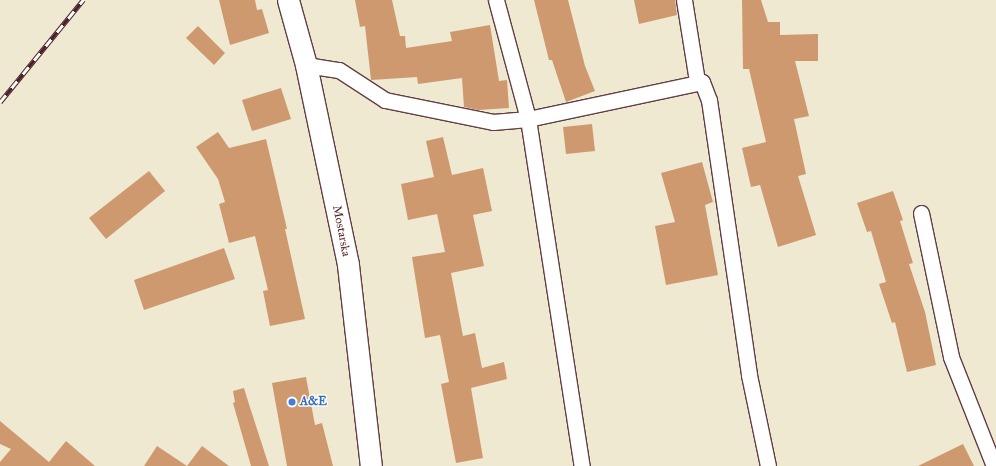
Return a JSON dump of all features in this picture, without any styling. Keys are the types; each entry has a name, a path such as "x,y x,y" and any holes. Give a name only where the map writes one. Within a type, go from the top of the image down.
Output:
{"main road":[{"name":"Mostarska","path":"288,0 306,65 348,265 371,466"}],"street":[{"path":"496,0 528,119 582,466"},
{"path":"684,0 697,81"},
{"path":"306,65 339,70 385,100 493,122 528,119 697,81 702,82 709,100 749,375 768,466"},
{"path":"921,213 951,357 994,466"}],"building":[{"path":"219,0 255,0 257,10 262,9 269,33 230,45"},
{"path":"355,0 392,0 400,36 405,36 406,48 452,41 450,32 490,25 499,81 507,80 509,108 478,110 464,107 462,78 418,84 417,77 371,80 365,26 360,27"},
{"path":"534,0 568,0 585,66 595,91 566,102 552,60 549,60"},
{"path":"634,0 675,0 677,15 639,24"},
{"path":"742,0 761,0 768,22 780,22 780,35 818,34 818,61 795,61 809,116 794,119 806,174 798,176 816,235 778,247 760,185 751,187 742,148 766,142 749,69 743,69"},
{"path":"198,26 225,53 214,65 186,38"},
{"path":"281,88 291,119 252,131 242,100"},
{"path":"592,124 595,151 566,154 563,127"},
{"path":"218,132 229,148 266,139 287,229 285,229 305,319 270,326 263,291 268,290 255,236 229,243 219,204 225,202 218,179 196,147"},
{"path":"443,137 452,175 483,168 492,211 473,215 484,266 451,273 463,336 475,333 482,368 504,362 507,379 471,388 483,458 456,463 441,384 449,382 440,335 425,338 412,257 445,252 437,214 408,220 401,184 434,177 426,141"},
{"path":"702,162 713,202 705,205 718,275 666,285 655,226 675,222 661,173"},
{"path":"149,171 165,191 106,239 89,218"},
{"path":"893,191 903,220 900,221 913,263 909,264 925,312 936,365 907,372 895,322 892,323 879,284 886,282 871,231 867,232 857,203"},
{"path":"224,248 235,279 144,310 134,280"},
{"path":"306,377 315,425 322,423 333,466 287,466 272,383"},
{"path":"244,388 269,466 251,466 233,403 235,402 233,391"},
{"path":"0,421 49,462 66,441 95,466 0,466 0,462 11,449 0,444"},
{"path":"963,444 974,466 918,466"},
{"path":"157,446 187,466 144,466"},
{"path":"202,446 229,466 187,466"}],"railway":[{"path":"0,102 83,0"}],"place":[{"name":"A&E","path":"292,402"}]}
